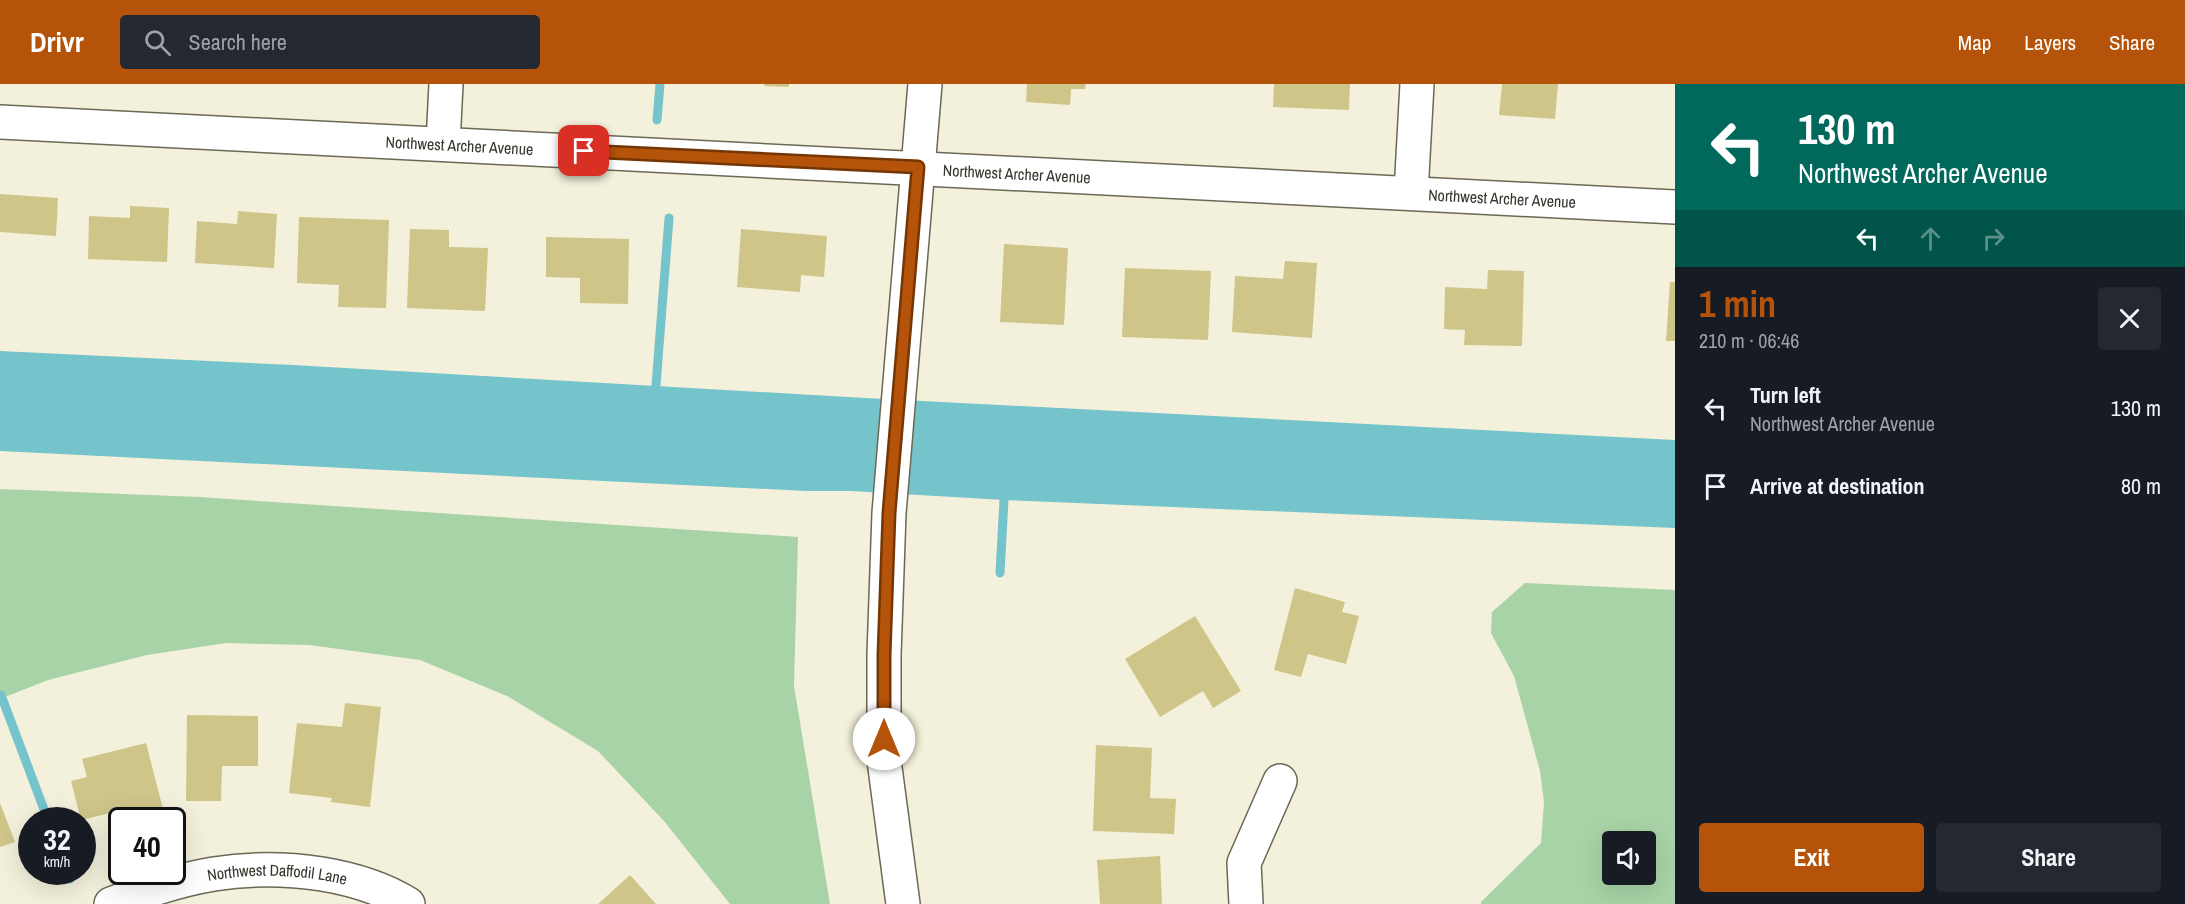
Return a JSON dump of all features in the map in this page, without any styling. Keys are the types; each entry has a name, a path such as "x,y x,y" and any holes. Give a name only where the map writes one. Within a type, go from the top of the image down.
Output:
{"street":[{"path":"443,144 446,84"},
{"path":"903,904 884,760 884,655 889,513 925,84"},
{"path":"1411,193 1417,84"},
{"name":"Northwest Archer Avenue","path":"0,122 1675,207"},
{"path":"1246,904 1244,863 1280,782"},
{"name":"Northwest Daffodil Lane","path":"111,904 196,876 264,869 292,870 355,880 390,892 408,904"}],"green space":[{"path":"0,489 199,497 798,537 794,686 830,904 730,904 664,821 598,751 507,696 420,660 309,645 226,643 147,655 48,680 0,699"},
{"path":"1525,583 1675,590 1675,904 1481,904 1541,843 1544,802 1540,771 1514,676 1491,633 1492,612"}],"water":[{"path":"0,351 1675,440 1675,528 1004,500 851,491 806,491 0,451"}],"building":[{"path":"765,84 789,84 789,87 764,86"},
{"path":"1027,84 1086,84 1085,89 1071,89 1070,105 1026,102"},
{"path":"1274,84 1350,84 1349,110 1273,107"},
{"path":"1502,84 1558,84 1555,119 1499,115"},
{"path":"0,194 58,198 56,236 0,232"},
{"path":"130,206 169,208 167,262 88,259 89,216 130,218"},
{"path":"238,211 277,214 274,268 195,263 197,221 237,224"},
{"path":"299,217 389,220 386,308 338,307 339,285 297,283"},
{"path":"410,229 449,230 449,247 488,248 485,311 407,308"},
{"path":"741,229 827,236 824,277 801,275 800,292 737,287"},
{"path":"546,237 629,239 628,304 580,303 580,278 546,277"},
{"path":"1004,244 1068,248 1064,325 1000,322"},
{"path":"1285,261 1317,263 1312,338 1232,332 1235,276 1283,279"},
{"path":"1125,268 1211,271 1208,340 1122,337"},
{"path":"1488,270 1524,271 1522,346 1464,345 1465,330 1444,329 1445,287 1487,289"},
{"path":"1670,282 1675,282 1675,341 1666,341"},
{"path":"1295,588 1345,602 1342,612 1359,616 1346,664 1308,654 1301,677 1274,670"},
{"path":"1195,616 1241,691 1213,708 1203,691 1160,717 1125,659"},
{"path":"345,703 381,707 370,807 331,802 332,798 289,793 297,723 342,727"},
{"path":"187,715 258,716 258,766 222,766 221,801 186,801"},
{"path":"146,743 162,807 108,807 108,814 96,816 96,807 78,807 71,781 87,777 82,759"},
{"path":"1096,745 1152,748 1150,798 1176,799 1174,834 1093,831"},
{"path":"0,803 15,842 0,847"},
{"path":"1160,856 1162,904 1100,904 1097,860"},
{"path":"630,875 656,904 598,904"}],"waterway":[{"path":"657,120 660,84"},
{"path":"655,398 669,218"},
{"path":"1000,573 1004,500"},
{"path":"1,695 43,807"}],"route":[{"path":"584,151 918,167 889,513 884,655 884,739"}]}
